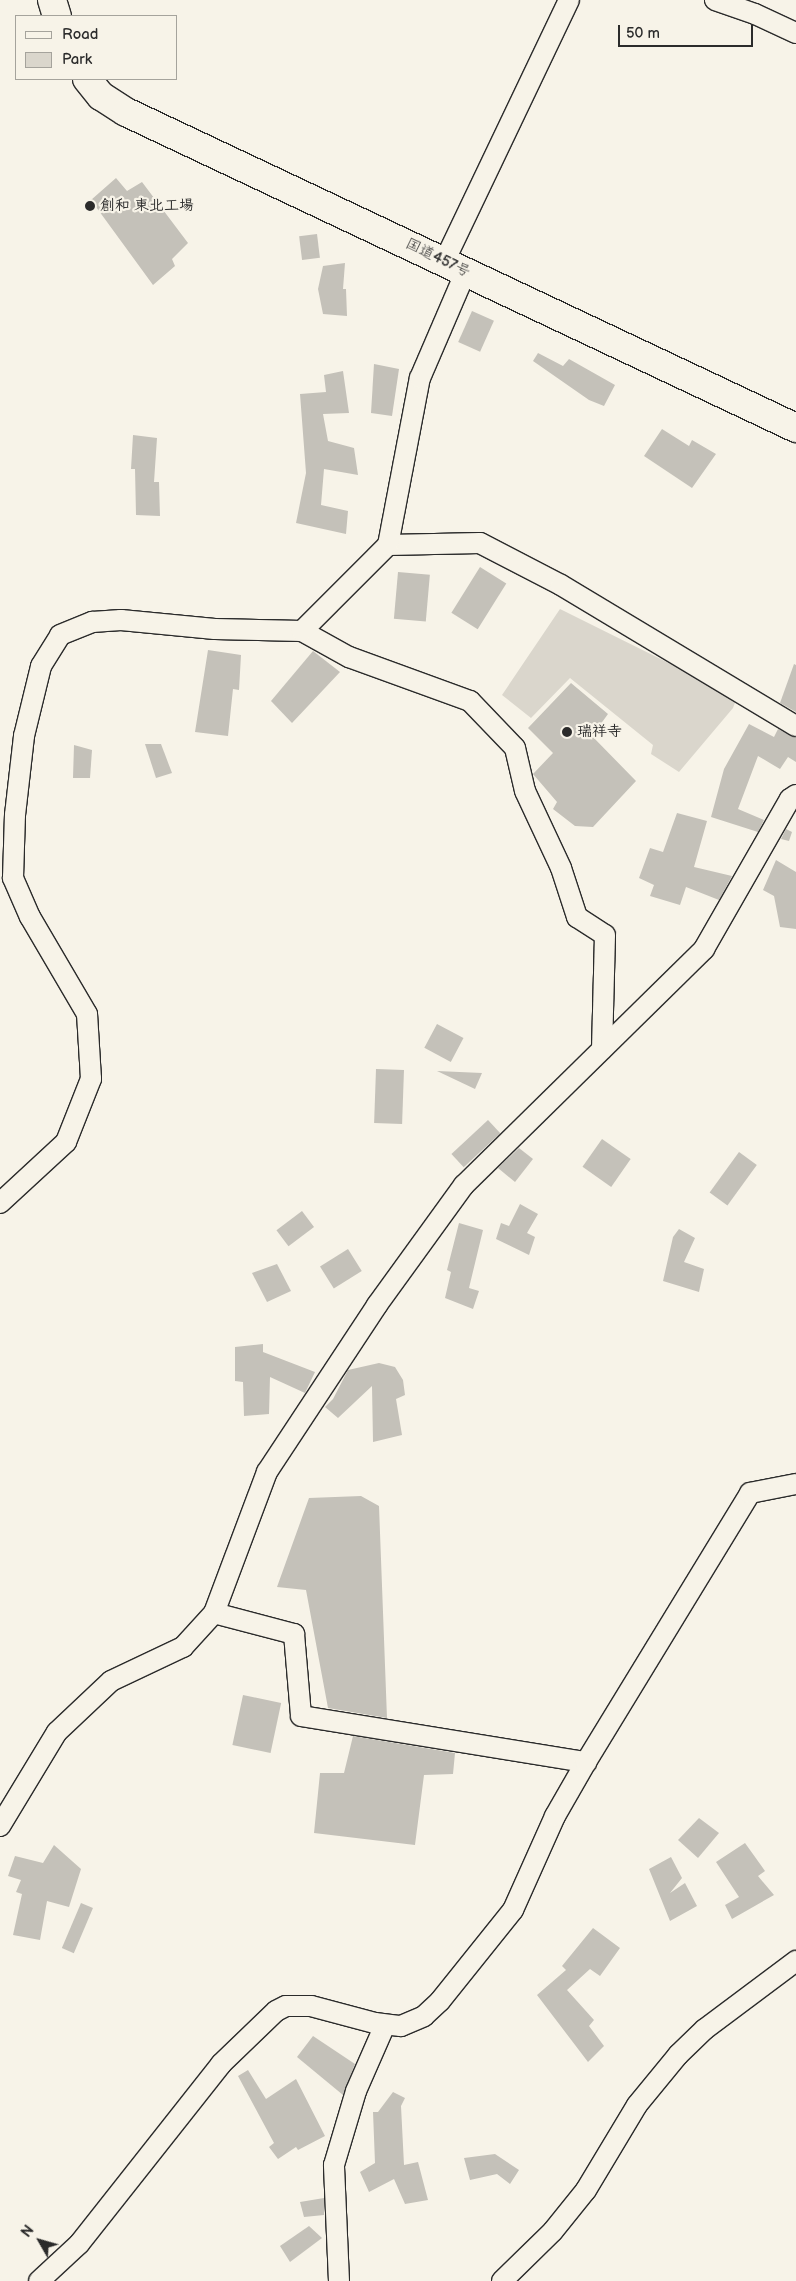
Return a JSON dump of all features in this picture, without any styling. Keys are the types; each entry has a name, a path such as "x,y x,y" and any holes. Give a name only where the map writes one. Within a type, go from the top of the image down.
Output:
{"highway":[{"path":"52,0 57,15"},
{"name":"国道457号","path":"88,80 101,96 126,112 796,428"}],"street":[{"path":"302,632 388,545 420,378 455,266 569,0"},
{"path":"715,0 756,14 796,33"},
{"path":"388,545 480,543 561,586 796,726"},
{"path":"0,1203 66,1142 91,1079 87,1014 30,917 13,878 15,815 24,736 41,666 50,648 60,635 92,622 121,620 215,629 302,632 349,657 470,701 515,748 525,791 561,868 577,917 605,935 602,1049"},
{"path":"0,1826 57,1732 111,1681 183,1647 214,1612 268,1472 377,1305 464,1185 704,949 790,799 796,795"},
{"path":"39,2281 79,2244 221,2064 276,2011 286,2006 311,2006 385,2025 410,2024 429,2011 513,1910 555,1816 750,1493 796,1484"},
{"path":"214,1612 294,1634 301,1716 586,1762"},
{"path":"502,2281 553,2231 586,2190 637,2105 678,2055 705,2028 796,1962"},
{"path":"339,2281 334,2165 356,2092 385,2025"}],"green space":[{"path":"560,609 737,697 733,708 679,772 651,754 653,745 570,678 531,718 502,695"}],"building":[{"path":"116,178 127,191 142,182 188,243 172,259 175,266 153,285 91,200"},
{"path":"317,234 320,258 302,260 299,236"},
{"path":"345,263 343,289 346,289 347,316 323,314 318,289 323,266"},
{"path":"472,311 494,321 480,352 458,342"},
{"path":"538,353 563,366 569,359 615,385 604,406 589,400 533,361"},
{"path":"374,364 399,369 392,416 371,413"},
{"path":"343,371 349,413 323,414 328,441 354,448 358,475 324,469 321,505 348,511 346,534 296,523 306,473 300,394 326,392 324,375"},
{"path":"662,429 689,446 692,440 716,454 692,488 644,456"},
{"path":"133,435 157,438 154,482 159,482 160,516 136,515 135,469 131,469"},
{"path":"480,567 506,583 478,629 451,613"},
{"path":"398,572 430,575 426,622 394,619"},
{"path":"208,650 241,655 239,690 233,689 228,736 195,732"},
{"path":"313,651 340,672 292,723 271,701"},
{"path":"794,664 796,665 796,712 780,703"},
{"path":"571,683 608,714 592,736 636,781 593,827 575,826 553,809 557,802 533,774 553,753 528,728"},
{"path":"749,724 774,737 778,729 796,738 796,762 788,757 780,769 758,756 738,809 764,820 758,832 711,817 724,769"},
{"path":"145,744 161,744 172,773 156,778"},
{"path":"74,745 92,750 90,778 73,778"},
{"path":"677,813 707,821 694,867 732,876 719,900 686,887 680,905 650,896 654,885 639,878 650,848 663,852"},
{"path":"786,829 792,832 789,841 781,839"},
{"path":"776,860 796,872 796,929 780,927 774,896 763,890"},
{"path":"437,1024 463,1038 451,1062 424,1048"},
{"path":"376,1069 404,1070 402,1124 374,1123"},
{"path":"437,1071 482,1073 475,1089"},
{"path":"488,1120 500,1133 464,1167 451,1154"},
{"path":"602,1139 631,1159 611,1187 582,1167"},
{"path":"519,1148 533,1159 515,1182 498,1168"},
{"path":"739,1152 757,1165 727,1205 710,1192"},
{"path":"520,1204 538,1214 527,1233 535,1237 529,1255 496,1239 501,1223 509,1226"},
{"path":"302,1211 314,1227 288,1246 276,1230"},
{"path":"459,1223 483,1230 469,1288 479,1291 473,1309 445,1298 451,1272 447,1270"},
{"path":"679,1229 695,1238 684,1262 704,1269 699,1292 663,1281 673,1237"},
{"path":"348,1249 362,1271 334,1289 320,1266"},
{"path":"277,1264 291,1291 267,1302 252,1273"},
{"path":"263,1344 263,1352 315,1372 305,1393 270,1377 269,1414 244,1416 243,1382 235,1381 235,1347"},
{"path":"379,1363 395,1367 403,1380 405,1395 396,1399 402,1435 373,1442 372,1386 338,1418 325,1407 333,1399 348,1370"},
{"path":"361,1496 379,1506 387,1718 328,1708 306,1590 277,1587 309,1498"},
{"path":"243,1695 281,1703 271,1753 232,1745"},
{"path":"353,1736 455,1753 453,1774 424,1775 415,1845 314,1833 320,1773 344,1773"},
{"path":"699,1818 719,1833 698,1858 678,1840"},
{"path":"745,1843 765,1871 758,1876 774,1895 732,1919 725,1905 739,1897 716,1862"},
{"path":"54,1845 81,1869 69,1907 47,1901 40,1940 13,1935 22,1894 16,1892 21,1880 8,1876 15,1856 43,1863"},
{"path":"671,1857 682,1878 670,1893 685,1883 697,1906 670,1921 649,1869"},
{"path":"81,1903 93,1908 74,1953 62,1948"},
{"path":"593,1928 620,1948 600,1976 590,1969 567,1990 594,2020 589,2026 604,2046 588,2062 537,1995 566,1970 562,1966"},
{"path":"313,2036 355,2064 343,2095 297,2057"},
{"path":"248,2070 266,2099 296,2079 325,2136 298,2150 296,2147 278,2159 269,2147 274,2143 238,2076"},
{"path":"393,2092 405,2098 401,2106 404,2165 418,2162 428,2200 405,2204 394,2179 369,2192 360,2172 375,2163 373,2112 378,2112"},
{"path":"495,2154 519,2170 510,2184 497,2174 470,2180 464,2158"},
{"path":"324,2198 324,2215 304,2217 300,2202"},
{"path":"309,2226 322,2238 290,2262 280,2246"}],"place":[{"name":"創和 東北工場","path":"90,206"},
{"name":"瑞祥寺","path":"567,732"}]}
